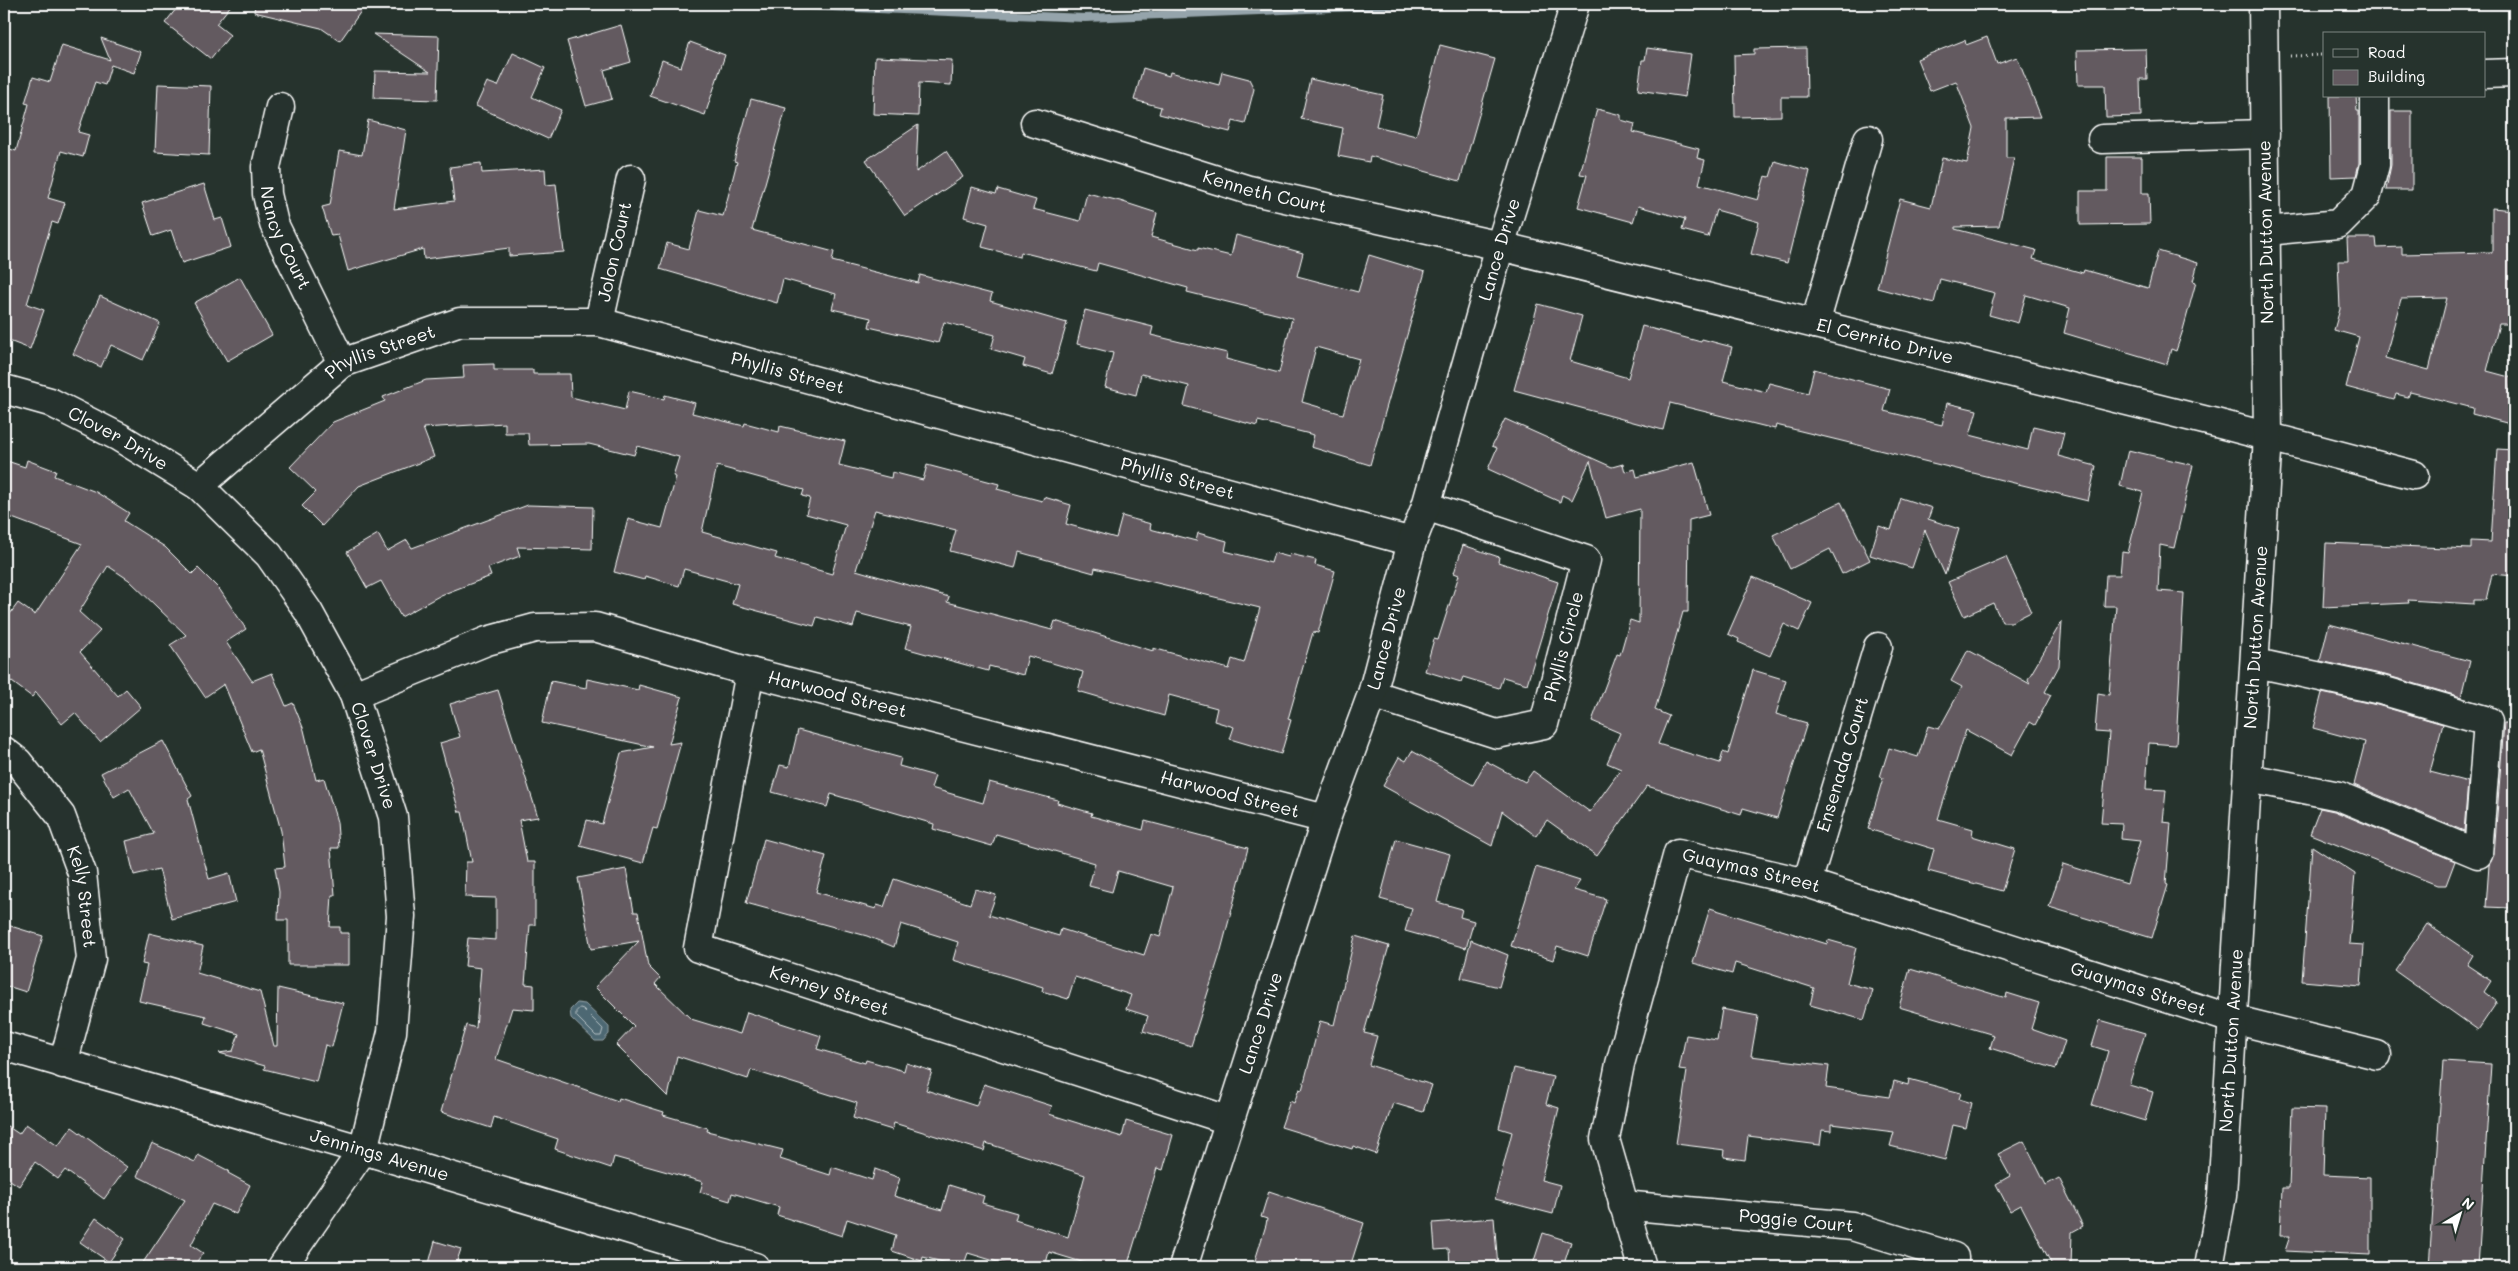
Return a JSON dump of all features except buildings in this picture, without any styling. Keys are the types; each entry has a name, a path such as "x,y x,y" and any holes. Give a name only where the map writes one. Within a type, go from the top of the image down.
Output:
{"street":[{"name":"Lance Drive","path":"1183,1267 1228,1120 1326,819 1372,694 1412,542 1426,506 1500,246 1575,4"},
{"name":"North Dutton Avenue","path":"2208,1267 2222,1196 2256,663 2268,436 2267,231 2262,4"},
{"path":"2486,74 2514,73"},
{"path":"2267,231 2338,224 2367,195 2374,165 2375,98"},
{"name":"Nancy Court","path":"280,106 266,167 267,194 274,224 342,363"},
{"name":"Kenneth Court","path":"1035,123 1249,190 1500,246"},
{"path":"2102,139 2265,134"},
{"path":"1816,324 1868,138"},
{"name":"Jolon Court","path":"599,322 631,179"},
{"name":"El Cerrito Drive","path":"1500,246 2268,436 2414,475"},
{"name":"Phyllis Street","path":"200,486 342,363 460,322 599,322 1412,542"},
{"name":"Clover Drive","path":"4,389 50,402 118,437 200,486 268,555 308,611 354,695 393,817 402,916 392,1032 364,1150 282,1267"},
{"name":"Phyllis Circle","path":"1372,694 1497,734 1544,724 1586,560 1426,506"},
{"name":"Harwood Street","path":"354,695 487,641 535,628 594,627 750,672 1326,819"},
{"name":"Ensenada Court","path":"1808,883 1878,647"},
{"path":"2248,778 2339,796 2478,854 2488,721 2381,690 2256,663"},
{"name":"Kerney Street","path":"750,672 698,948 1228,1120"},
{"name":"Kelly Street","path":"4,751 18,762 61,816 82,873 91,959 63,1064"},
{"name":"Guaymas Street","path":"1642,1267 1605,1139 1620,1064 1678,853 1808,883 2232,1019 2377,1055"},
{"name":"Jennings Avenue","path":"4,1046 364,1150 755,1267"},
{"name":"Poggie Court","path":"1623,1205 1852,1226 1954,1257 1954,1267"}],"path":[{"path":"2264,56 2323,55"}],"water":[{"path":"577,1003 585,1004 609,1027 609,1034 603,1041 595,1041 571,1018 570,1010"}],"waterway":[{"path":"763,4 1085,18 1429,4"}]}
